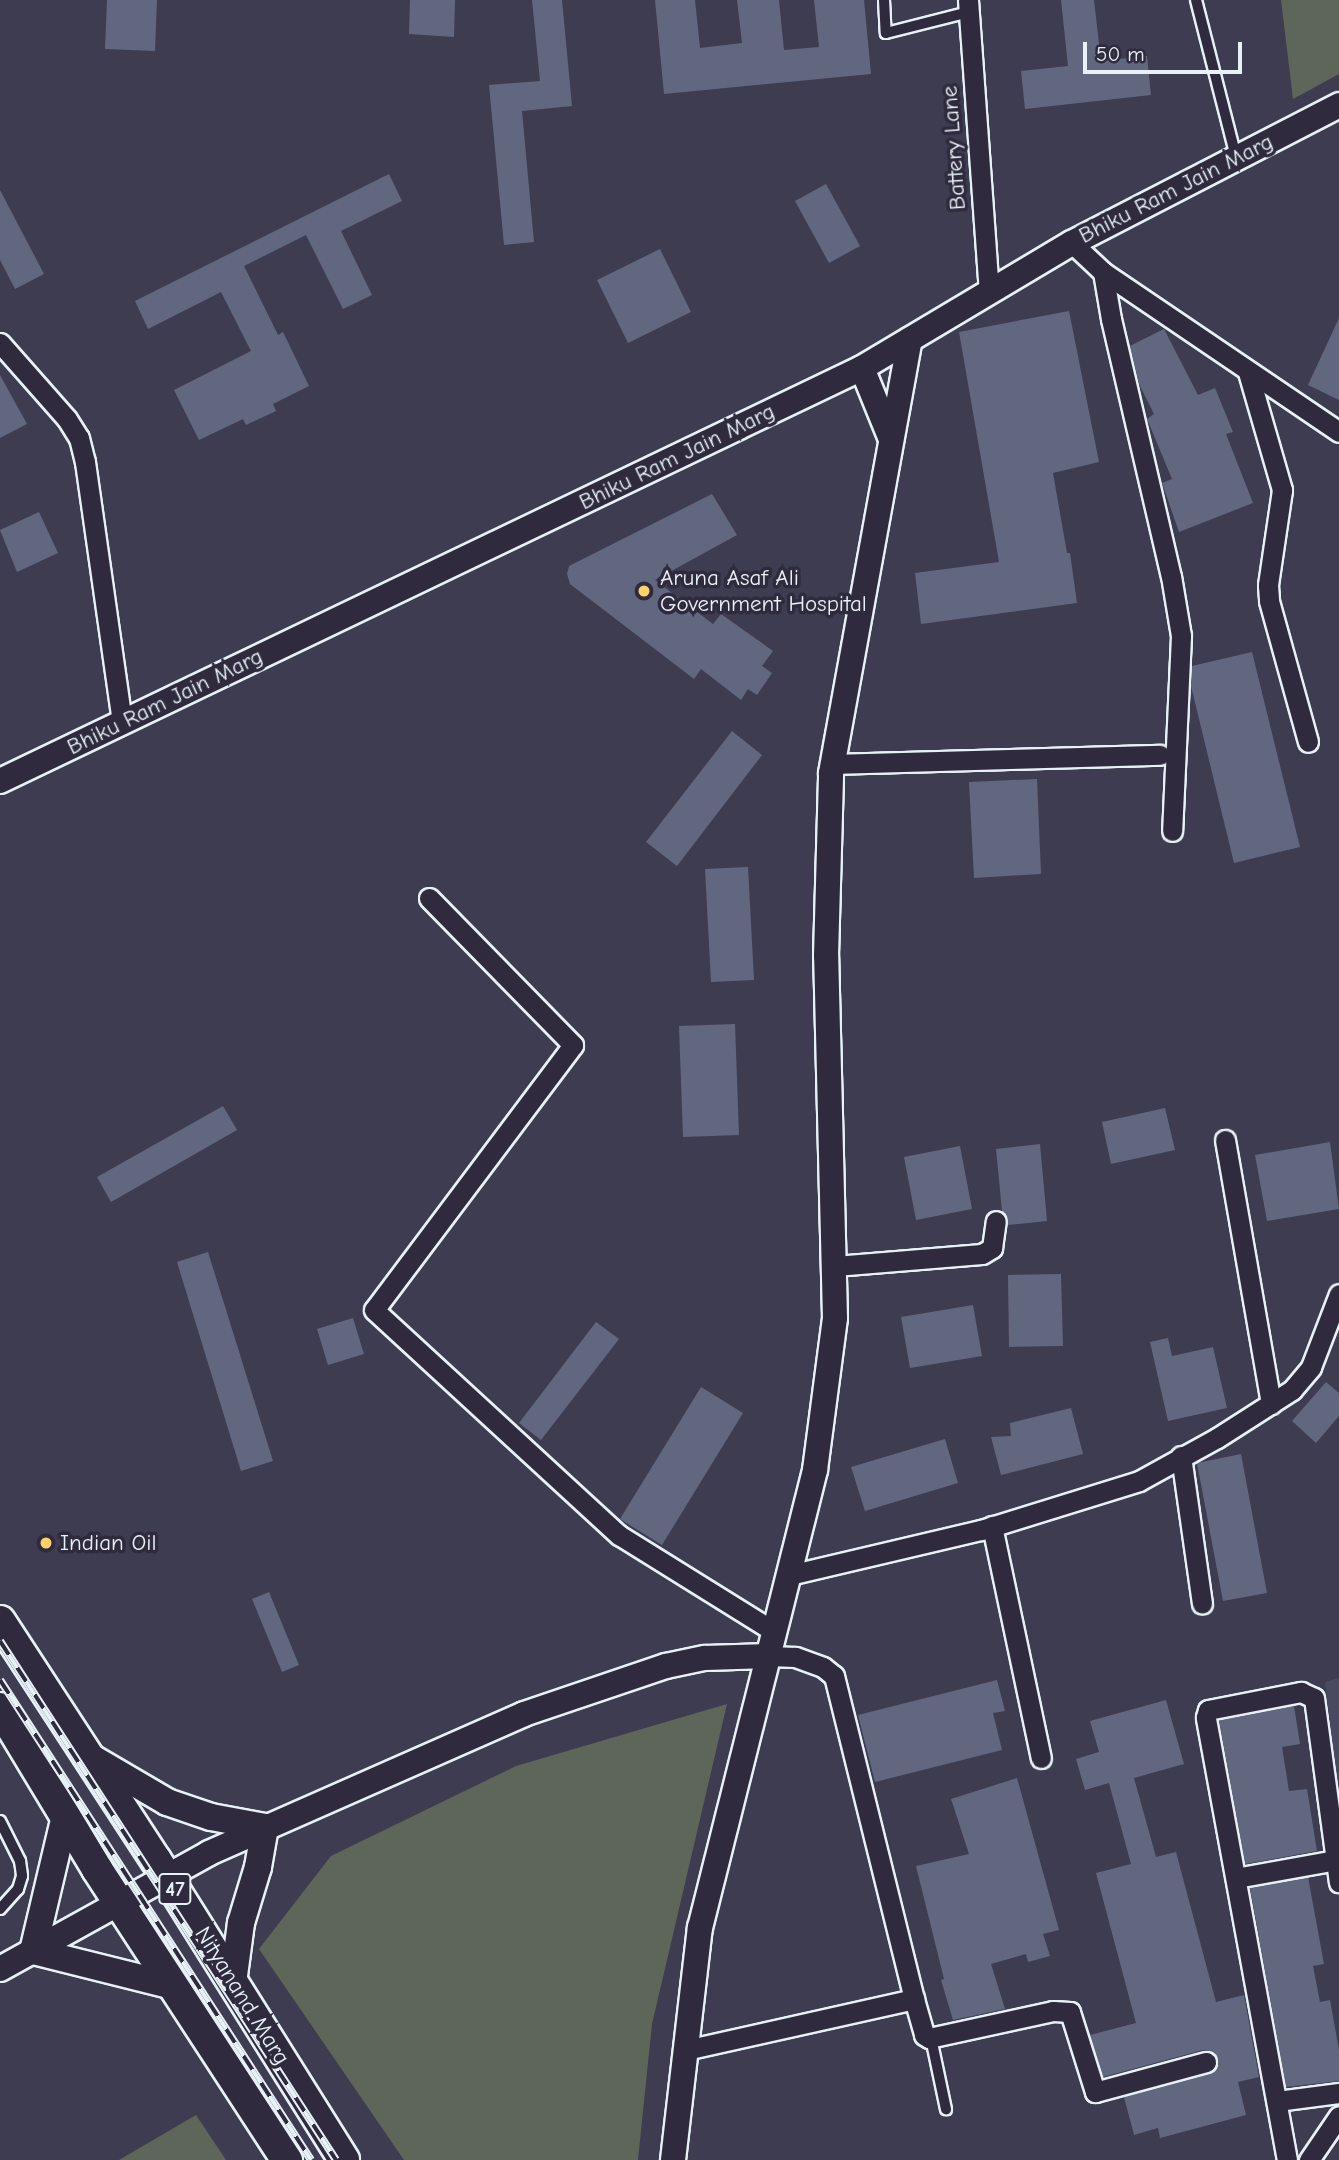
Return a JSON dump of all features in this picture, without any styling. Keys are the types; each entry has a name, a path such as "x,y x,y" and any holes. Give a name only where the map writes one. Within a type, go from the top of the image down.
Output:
{"main road":[{"name":"Nityanand Marg","path":"0,1621 166,1875 344,2160"},
{"name":"47","path":"0,1708 119,1903 286,2160"},
{"path":"87,1755 167,1802 211,1817 265,1827 258,1867 241,1923 233,1983"},
{"path":"65,1816 33,1951 173,1986"}],"street":[{"name":"Battery Lane","path":"968,6 989,292"},
{"name":"Bhiku Ram Jain Marg","path":"0,781 862,368 1072,243 1338,106"},
{"path":"1072,243 1103,272 1339,432"},
{"path":"1103,272 1178,612 1181,651 1172,831"},
{"path":"673,2160 701,1928 815,1470 835,1318 826,956 832,764 869,573 890,437 900,401 910,340"},
{"path":"0,343 67,419 79,438 85,462 122,722"},
{"path":"862,368 877,411 890,437"},
{"path":"1248,372 1282,490 1268,585 1269,601 1308,742"},
{"path":"832,764 1160,755"},
{"path":"429,898 573,1045 374,1310 619,1535 772,1644 795,1657 823,1667 834,1676 924,2035 931,2038 1054,2011 1070,2012 1095,2092 1206,2062"},
{"path":"1225,1140 1272,1404"},
{"path":"835,1266 982,1254 992,1248 996,1221"},
{"path":"789,1575 992,1526 1126,1485 1272,1404 1303,1380 1339,1294"},
{"path":"1181,1456 1202,1604"},
{"path":"992,1526 1041,1758"},
{"path":"0,1969 166,1875 265,1827 524,1714 666,1666 772,1644"},
{"path":"1287,2160 1206,1717 1209,1710 1301,1692 1311,1695 1317,1704 1339,1882"},
{"path":"1236,1878 1336,1860"},
{"path":"686,2050 914,1999"},
{"path":"1277,2101 1339,2093"},
{"path":"1309,2160 1339,2116"}],"lane":[{"path":"884,0 886,33 968,6"},
{"path":"1196,0 1236,158"},
{"path":"0,1821 20,1861 22,1875 18,1889 0,1909"},
{"path":"931,2038 946,2109"}],"shaded area":[{"path":"1339,1678 1339,1797 1325,1682"}],"green space":[{"path":"1281,0 1339,0 1339,74 1293,99"},
{"path":"727,1704 652,2024 638,2160 404,2160 259,1949 331,1856 516,1766"},
{"path":"196,2115 226,2160 119,2160"}],"building":[{"path":"107,0 157,0 155,51 105,49"},
{"path":"410,0 455,0 454,37 409,34"},
{"path":"532,0 562,0 572,106 522,111 534,242 504,245 489,85 540,81"},
{"path":"655,0 695,0 700,48 742,43 737,0 779,0 784,50 819,47 814,0 864,0 871,74 664,94"},
{"path":"1061,0 1094,0 1101,61 1147,56 1151,95 1025,109 1021,71 1068,66"},
{"path":"389,174 402,201 341,231 372,295 343,309 306,235 244,266 278,335 283,332 309,386 273,404 276,411 246,425 243,419 199,440 174,390 251,351 221,292 148,329 135,301"},
{"path":"826,184 860,246 829,263 795,201"},
{"path":"0,190 44,274 15,289 0,260"},
{"path":"660,249 691,312 628,343 597,280"},
{"path":"1069,311 1099,462 1053,473 1067,553 1070,553 1077,603 921,624 915,573 999,562 959,332"},
{"path":"1339,318 1339,400 1308,385"},
{"path":"1164,329 1198,395 1215,388 1233,432 1226,434 1253,503 1179,532 1162,483 1172,479 1147,419 1154,414 1139,384 1130,346"},
{"path":"0,375 27,424 0,438"},
{"path":"712,494 737,535 655,580 713,624 721,614 773,651 762,666 772,673 757,695 748,689 741,700 701,669 694,679 570,584 567,574 569,566"},
{"path":"39,512 58,553 17,572 0,530"},
{"path":"1252,652 1300,847 1234,863 1191,686 1192,666"},
{"path":"732,731 762,755 677,866 646,842"},
{"path":"1037,779 1041,874 974,878 969,782"},
{"path":"748,867 754,980 711,982 705,869"},
{"path":"735,1024 739,1135 683,1137 679,1026"},
{"path":"223,1106 237,1130 111,1202 97,1177"},
{"path":"1165,1108 1175,1150 1111,1164 1102,1122"},
{"path":"1330,1142 1339,1209 1267,1221 1255,1155"},
{"path":"1040,1144 1047,1221 1008,1225 1007,1216 1002,1211 996,1149"},
{"path":"960,1146 972,1209 916,1220 904,1157"},
{"path":"208,1252 273,1461 241,1471 177,1262"},
{"path":"1061,1274 1063,1346 1009,1347 1008,1275"},
{"path":"973,1305 982,1356 910,1368 901,1317"},
{"path":"353,1318 364,1354 328,1365 317,1329"},
{"path":"596,1322 619,1339 541,1440 519,1423"},
{"path":"1168,1338 1172,1356 1213,1347 1227,1408 1168,1421 1150,1342"},
{"path":"1326,1382 1339,1393 1339,1416 1316,1443 1292,1421"},
{"path":"701,1387 743,1413 662,1545 620,1519"},
{"path":"1071,1408 1083,1454 1001,1475 991,1437 1011,1436 1010,1423"},
{"path":"945,1439 958,1483 865,1511 851,1467"},
{"path":"1241,1454 1267,1593 1223,1601 1197,1463"},
{"path":"269,1592 299,1665 282,1672 252,1599"},
{"path":"997,1680 1005,1711 993,1713 1002,1750 875,1782 858,1715"},
{"path":"1166,1700 1184,1764 1134,1778 1156,1857 1176,1852 1216,2002 1244,1995 1259,2077 1238,2082 1246,2115 1160,2138 1158,2128 1134,2135 1124,2097 1209,2074 1215,2070 1218,2059 1214,2053 1203,2050 1103,2077 1090,2035 1136,2023 1096,1873 1131,1864 1109,1783 1085,1790 1076,1759 1099,1752 1090,1721"},
{"path":"1294,1706 1300,1744 1282,1747 1289,1791 1307,1789 1317,1851 1245,1864 1219,1720"},
{"path":"1017,1778 1059,1930 1043,1934 1050,1956 1028,1962 1026,1954 991,1964 1005,2009 953,2020 941,1980 944,1979 916,1866 969,1854 951,1799"},
{"path":"1308,1877 1324,1964 1313,1966 1320,2002 1330,2000 1339,2050 1339,2081 1286,2087 1250,1888"}],"railway":[{"path":"0,1641 336,2160"},
{"path":"0,1680 311,2160"}],"place":[{"name":"Aruna Asaf Ali Government Hospital","path":"644,591"},
{"name":"Indian Oil","path":"46,1543"}]}
